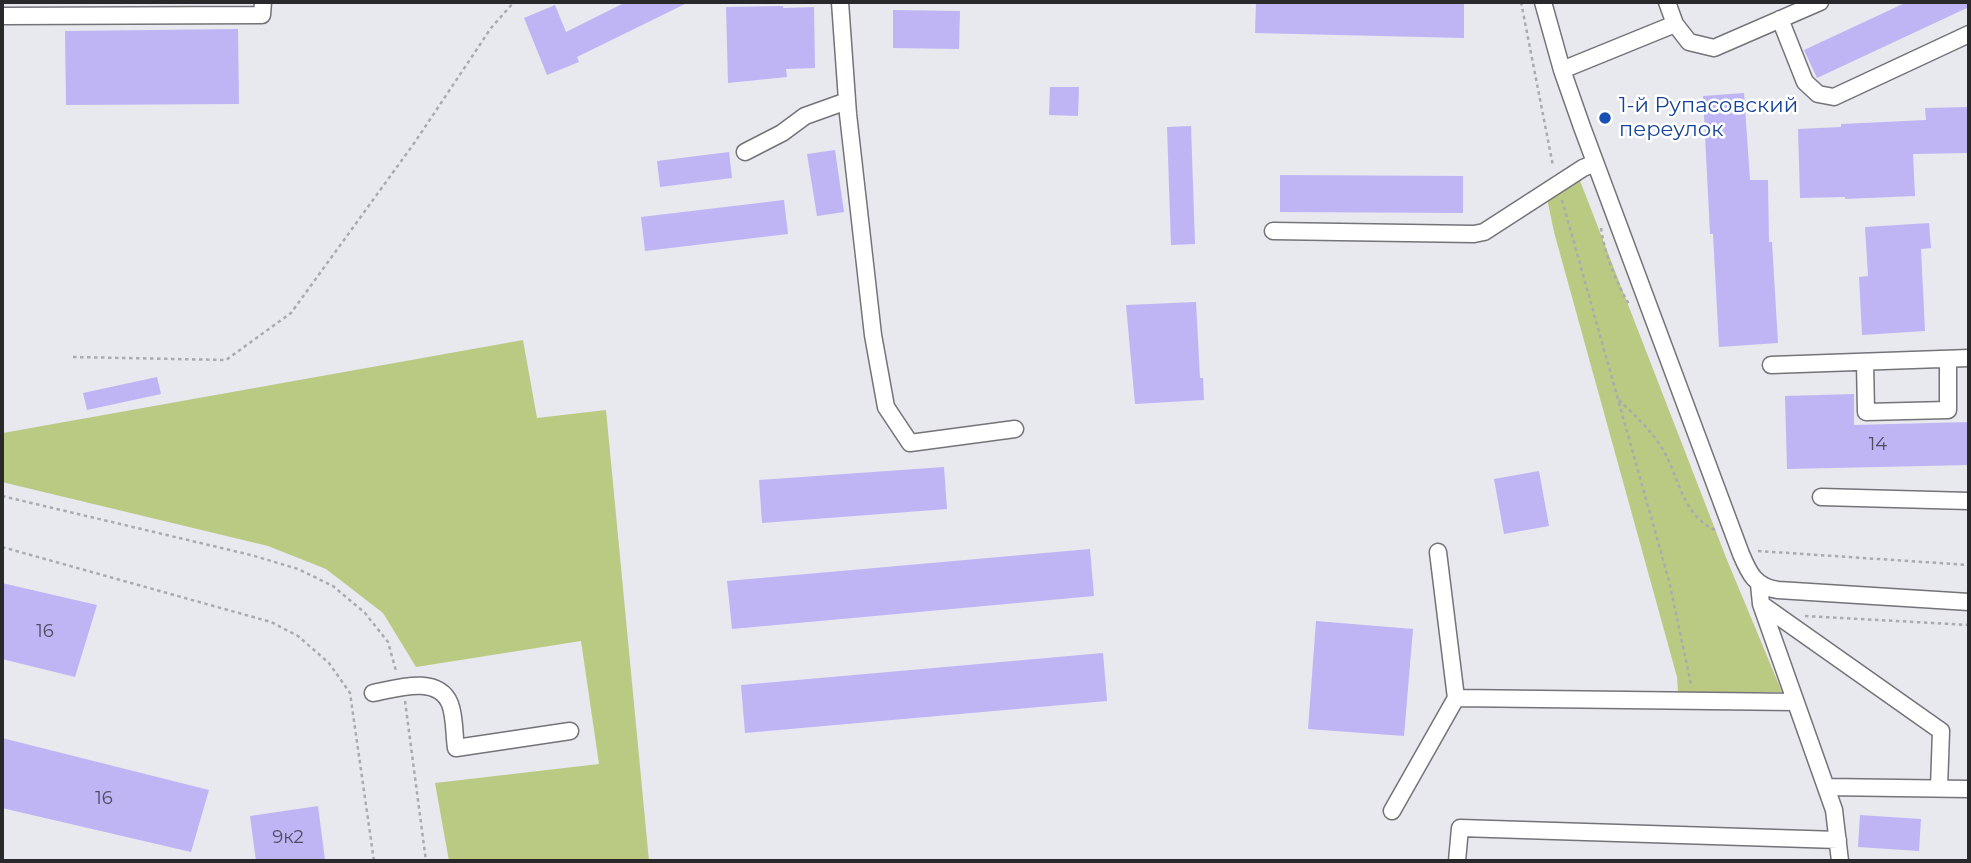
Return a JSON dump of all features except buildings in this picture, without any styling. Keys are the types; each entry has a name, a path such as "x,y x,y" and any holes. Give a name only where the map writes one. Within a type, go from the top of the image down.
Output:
{"street":[{"path":"2,16 262,15 263,2"},
{"path":"840,2 847,101 873,335 886,407 910,443 1015,429"},
{"path":"1544,2 1562,70 1595,163 1749,573 1759,584 1778,590 1969,601"},
{"path":"1667,2 1675,24 1689,42 1714,48 1820,2"},
{"path":"1780,19 1805,82 1818,94 1834,97 1969,34"},
{"path":"1562,70 1675,24"},
{"path":"746,152 805,117 847,101"},
{"path":"1273,230 1474,234 1495,226 1595,163"},
{"path":"1771,365 1969,358"},
{"path":"1865,362 1867,412 1948,410 1948,359"},
{"path":"1821,497 1969,501"},
{"path":"1392,811 1456,698 1438,552"},
{"path":"1759,584 1761,604 1834,810 1840,861"},
{"path":"1761,604 1941,731 1939,788"},
{"path":"373,693 419,685 438,690 450,702 456,748 570,731"},
{"path":"1456,698 1795,702"},
{"path":"1826,788 1969,789"},
{"path":"1458,861 1460,828 1838,840"}],"path":[{"path":"73,357 226,360 290,313 415,142 491,28 514,2"},
{"path":"1521,2 1558,185 1670,581 1695,701"},
{"path":"1618,398 1658,442 1693,516 1721,532"},
{"path":"2,496 251,555 298,569 333,586 365,614 388,642 401,688 426,861"},
{"path":"2,547 271,622 298,636 329,663 350,693 374,861"},
{"path":"1754,551 1969,565"},
{"path":"1791,626 1806,616 1969,625"}],"green space":[{"path":"1579,178 1727,560 1782,692 1678,692 1677,677 1554,232 1547,198"},
{"path":"523,340 537,418 606,410 649,861 449,861 435,783 599,764 581,641 416,667 383,613 326,569 268,546 2,482 3,433"}],"place":[{"name":"1-й Рупасовский переулок","path":"1605,118"}]}
